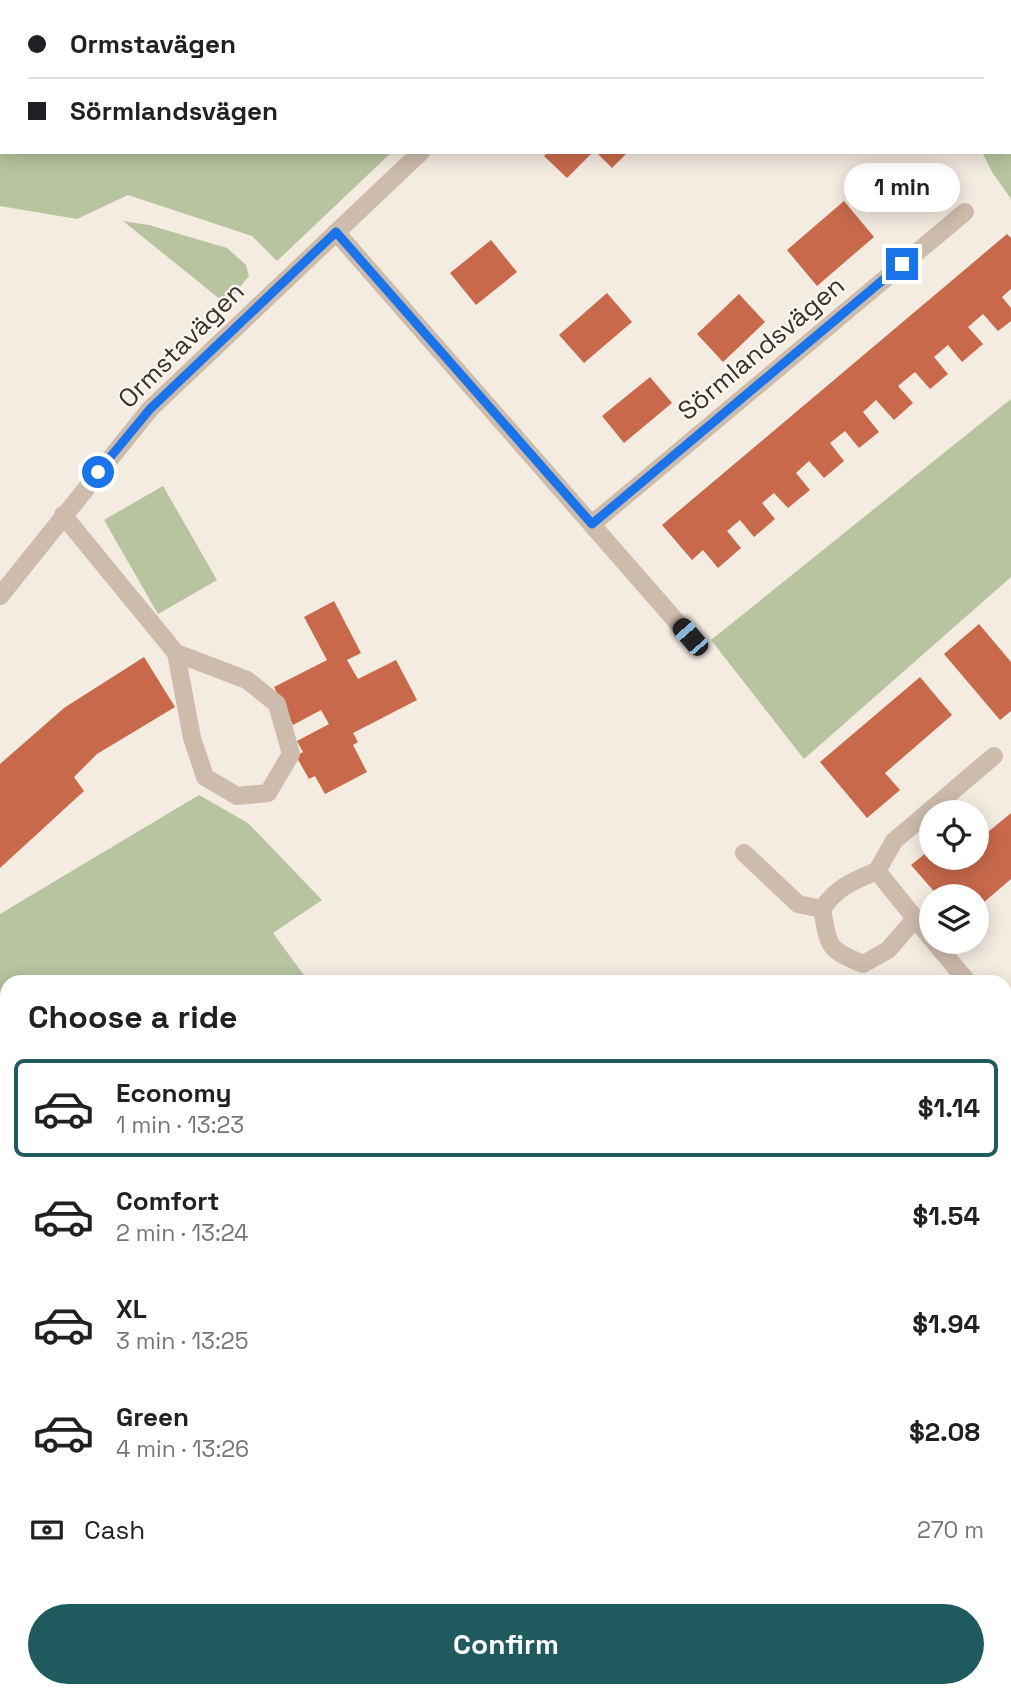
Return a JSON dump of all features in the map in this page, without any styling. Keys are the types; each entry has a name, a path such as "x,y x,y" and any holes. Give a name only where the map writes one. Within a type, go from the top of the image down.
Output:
{"street":[{"name":"Ormstavägen","path":"0,596 150,409 419,154"},
{"name":"Sörmlandsvägen","path":"592,524 965,212"},
{"path":"336,232 690,637"},
{"path":"63,515 176,653 192,738 205,777 237,796 268,793 292,754 277,704 247,681 176,653"},
{"path":"915,919 888,950 863,964 843,956 829,943 822,909 832,894 877,870 894,841 994,756"},
{"path":"744,853 798,904 822,909"},
{"path":"877,870 919,924"},
{"path":"944,954 962,975"}],"green space":[{"path":"0,154 390,154 277,261 252,236 128,195 77,219 0,206"},
{"path":"983,154 1011,154 1011,199"},
{"path":"123,221 149,225 227,248 246,265 249,276 226,304"},
{"path":"1011,399 1011,577 804,759 711,640"},
{"path":"163,486 217,580 158,614 104,520"},
{"path":"199,795 248,823 322,900 273,933 304,975 0,975 0,914"}],"building":[{"path":"546,154 591,154 567,178 544,156"},
{"path":"598,154 626,154 612,168"},
{"path":"844,201 874,237 817,286 787,250"},
{"path":"1007,234 1011,238 1011,289 1002,297 1011,308 1011,321 998,331 983,314 968,327 983,344 962,362 948,345 934,357 948,374 930,389 915,372 898,386 913,403 894,420 876,400 863,412 879,432 859,448 845,431 830,443 844,461 824,478 809,461 796,473 810,490 788,508 774,493 762,503 775,519 754,537 740,520 727,531 741,548 718,568 703,550 692,560 662,525"},
{"path":"491,240 517,272 476,305 450,273"},
{"path":"607,293 632,322 584,363 559,335"},
{"path":"739,294 765,322 723,362 697,334"},
{"path":"650,377 672,403 624,443 602,416"},
{"path":"334,601 361,653 347,660 358,679 396,660 417,700 353,733 358,742 353,745 367,772 325,794 315,776 309,779 296,756 303,752 297,741 329,724 321,710 293,725 274,687 327,660 304,617"},
{"path":"979,624 1011,662 1011,711 1000,720 944,654"},
{"path":"144,657 175,707 97,754 74,777 84,791 0,868 0,764 64,708"},
{"path":"920,677 952,715 885,773 900,790 867,818 820,762"},
{"path":"1011,813 1011,879 989,898 989,884 928,884 911,865 919,859 919,870 989,870 989,831"}],"route":[{"path":"98,472 150,409 336,232 592,524 902,264"}]}
